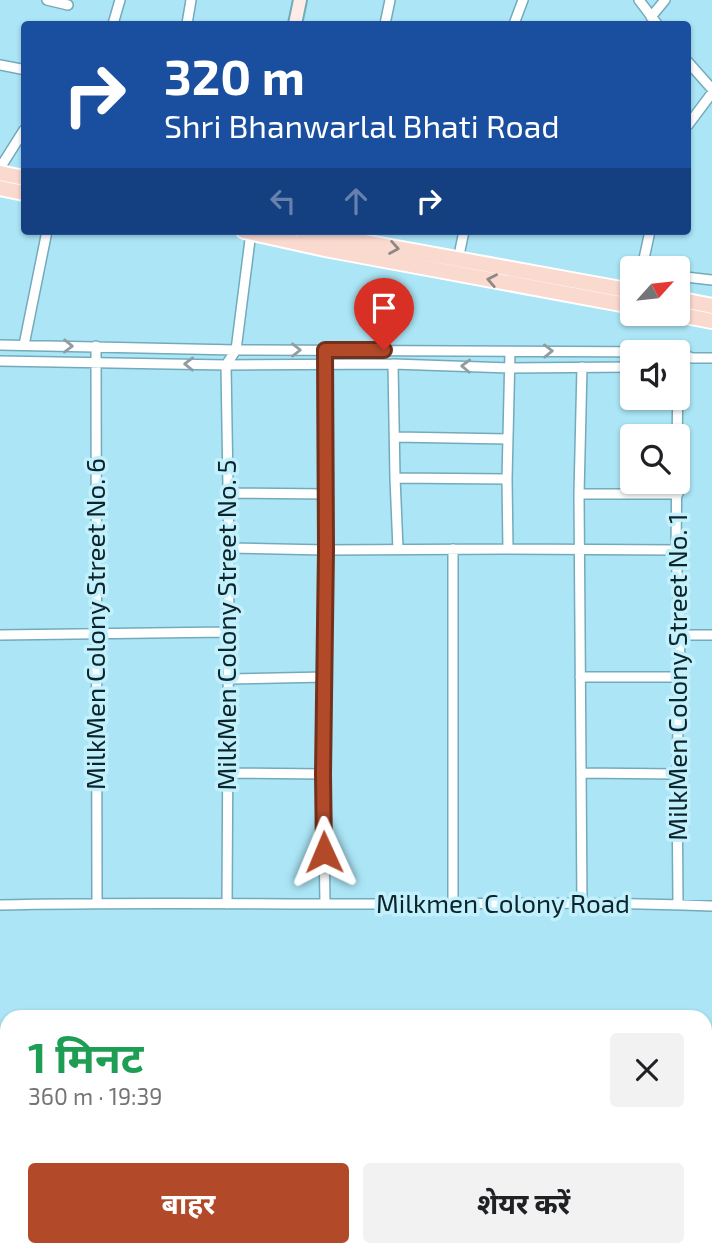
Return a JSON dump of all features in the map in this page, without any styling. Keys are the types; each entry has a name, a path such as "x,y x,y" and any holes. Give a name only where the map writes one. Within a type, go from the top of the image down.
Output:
{"main road":[{"path":"0,173 21,177"},
{"path":"0,188 21,192"},
{"path":"266,235 620,304"},
{"path":"324,235 620,289"},
{"path":"690,302 712,306"},
{"path":"690,317 712,321"}],"street":[{"path":"47,0 68,5"},
{"path":"114,21 120,0"},
{"path":"188,21 191,0"},
{"path":"296,21 300,0"},
{"path":"385,21 390,0"},
{"path":"515,21 523,0"},
{"path":"639,0 654,21 665,1"},
{"path":"0,65 21,69"},
{"path":"691,66 712,91 691,121"},
{"path":"0,168 21,135"},
{"path":"24,345 46,235"},
{"path":"226,365 236,350 248,235"},
{"path":"458,260 463,235"},
{"path":"645,256 649,235"},
{"path":"690,277 712,280"},
{"path":"0,345 236,350 620,352"},
{"name":"MilkMen Colony Street No. 6","path":"96,346 97,902"},
{"path":"325,350 325,904"},
{"path":"508,549 510,352"},
{"path":"692,358 712,358"},
{"path":"0,360 226,365 620,367"},
{"path":"393,364 398,549"},
{"name":"MilkMen Colony Street No. 5","path":"226,365 229,494 227,904"},
{"path":"582,367 579,494 582,904"},
{"path":"395,438 508,439"},
{"path":"395,478 507,479"},
{"path":"229,494 326,494"},
{"path":"579,494 620,494"},
{"name":"MilkMen Colony Street No. 1","path":"678,494 678,904"},
{"path":"229,548 677,550"},
{"path":"453,549 453,904"},
{"path":"0,635 228,632"},
{"path":"680,635 712,635"},
{"path":"228,679 325,677"},
{"path":"580,677 680,677"},
{"path":"227,773 323,774"},
{"path":"581,773 677,774"},
{"name":"Milkmen Colony Road","path":"0,905 97,902 712,906"}],"route":[{"path":"324,852 325,350 384,350"}]}
